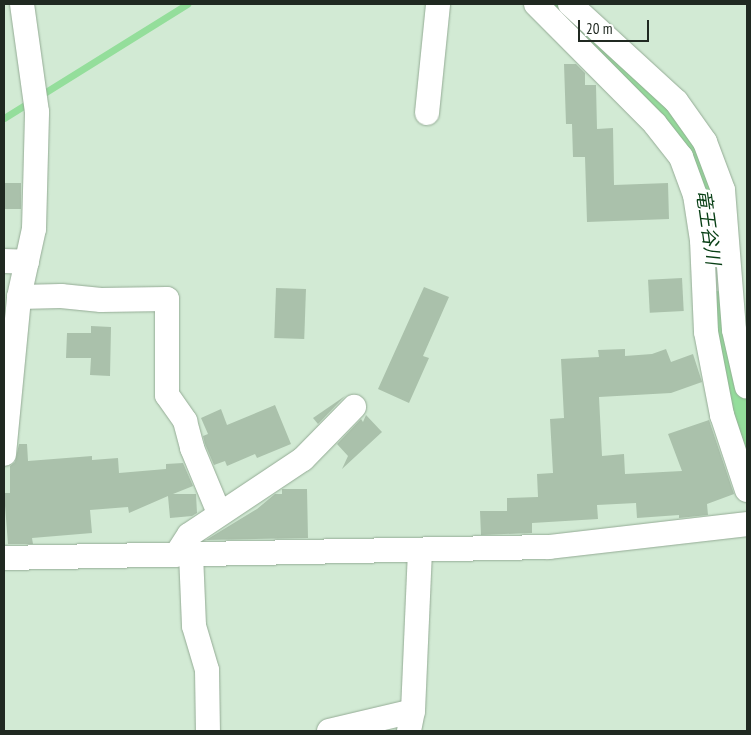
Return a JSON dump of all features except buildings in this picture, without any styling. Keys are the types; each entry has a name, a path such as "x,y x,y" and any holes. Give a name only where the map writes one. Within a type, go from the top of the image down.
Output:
{"street":[{"path":"4,454 19,296 15,261 34,229 37,112 22,4"},
{"path":"426,113 438,4"},
{"path":"536,4 655,124 681,157 695,195 702,240 706,332 720,406 747,490"},
{"path":"570,4 676,101 705,142 723,190 738,243 734,330 747,387"},
{"path":"19,296 62,296 101,300 166,299 167,395 185,421 192,448 219,513"},
{"path":"208,731 207,670 194,626 184,554 189,534 304,459 354,407"},
{"path":"4,558 549,547 747,524"},
{"path":"329,731 411,721 420,550"}],"waterway":[{"path":"4,118 187,4"},
{"name":"竜王谷川","path":"562,16 667,115 692,153 707,194 712,227"},
{"name":"竜王谷川","path":"716,312 717,331 736,416 747,448"}]}
